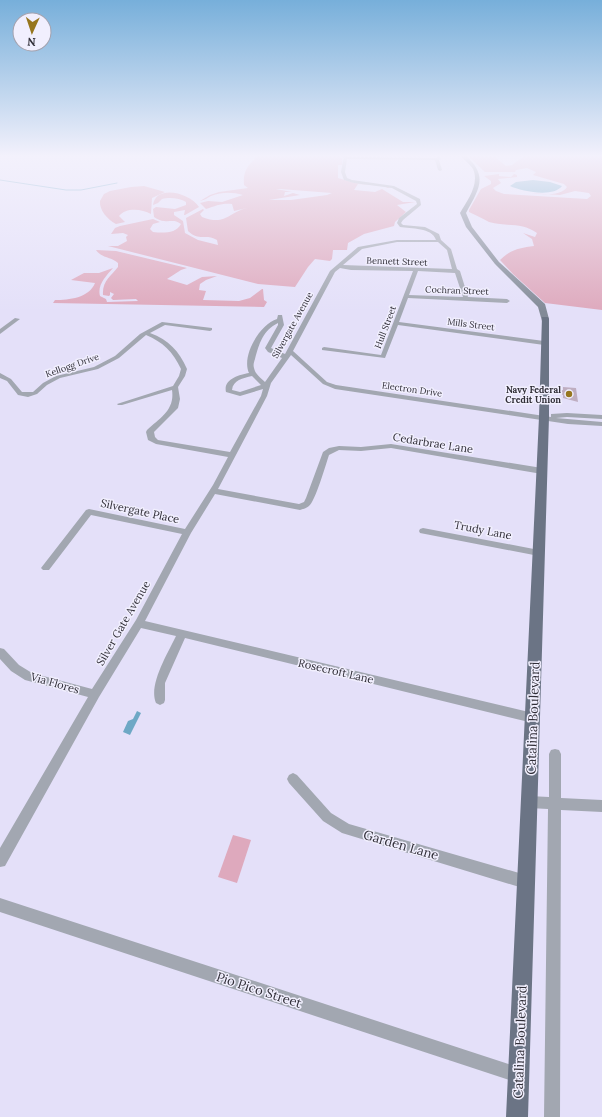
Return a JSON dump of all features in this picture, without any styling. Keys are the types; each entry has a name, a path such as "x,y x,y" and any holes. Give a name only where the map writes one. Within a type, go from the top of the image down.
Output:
{"main road":[{"name":"Catalina Boulevard","path":"466,207 463,213 469,227 497,263 542,306 544,319 544,418 517,1117"}],"street":[{"path":"415,207 401,219 399,223 402,226 423,228 437,235 439,241 449,249 455,271 457,271 466,299"},
{"path":"340,266 360,248 366,246 398,241 439,241"},
{"name":"Bennett Street","path":"340,266 351,268 455,271"},
{"name":"Silvergate Avenue","path":"266,390 268,383 288,354 333,271 340,266"},
{"name":"Hull Street","path":"324,349 383,357 416,270"},
{"name":"Cochran Street","path":"406,296 507,301"},
{"name":"Electron Drive","path":"254,374 250,366 258,338 266,328 279,318 281,325 268,348 270,351 288,354 325,383 335,387 568,422 602,424"},
{"path":"0,332 16,319"},
{"name":"Kellogg Drive","path":"0,375 8,380 20,394 28,395 35,393 45,384 58,378 96,368 117,357 145,333 164,323 210,328"},
{"name":"Mills Street","path":"396,323 544,343"},
{"path":"120,404 175,387 182,376 184,369 169,345 160,339 145,333"},
{"path":"254,374 266,390 240,394 228,390 231,382 238,378 254,374"},
{"path":"175,387 177,399 174,408 150,432 151,438 156,442 232,455"},
{"name":"Silver Gate Avenue","path":"0,861 95,694 139,623 186,532 213,491 266,390"},
{"name":"Electron Drive","path":"544,418 567,415 602,417"},
{"name":"Cedarbrae Lane","path":"213,491 300,507 307,504 310,498 326,454 339,448 361,449 391,446 542,471"},
{"name":"Silvergate Place","path":"46,568 89,512 186,532"},
{"name":"Trudy Lane","path":"423,531 539,553"},
{"name":"Rosecroft Lane","path":"139,623 533,718"},
{"path":"160,700 160,682 182,634"},
{"name":"Via Flores","path":"0,652 15,668 29,677 95,694"},
{"name":"Catalina Boulevard","path":"552,1117 556,803 555,754"},
{"name":"Garden Lane","path":"293,779 327,817 346,829 526,882"},
{"path":"529,802 602,806"},
{"name":"Pio Pico Street","path":"0,905 518,1075"}],"shaded area":[{"path":"151,207 151,214 139,210 126,211 119,216 125,222 116,224 110,220 101,208"},
{"path":"156,207 175,209 180,207 199,207 185,215 185,210 174,212 174,215 183,221 185,233 198,240 218,245 217,240 213,238 199,237 188,231 186,218 203,209 204,210 200,214 202,217 216,220 226,218 240,210 247,208 234,211 233,207 400,207 406,212 395,222 394,226 364,234 348,243 347,250 333,250 332,259 330,261 315,259 295,287 258,284 108,246 118,246 127,241 126,237 128,235 123,233 111,234 115,228 120,226 153,219 160,222 153,224 150,229 153,232 168,232 176,230 179,227 181,224 172,221 159,220 154,217 153,209"},
{"path":"471,207 602,207 602,310 545,303 500,260 508,253 524,247 534,246 532,239 523,233 535,237 537,233 526,227 489,222 469,212"},
{"path":"96,250 116,251 187,268 167,279 187,285 202,277 217,276 200,284 199,290 206,291 203,300 239,301 250,298 263,289 264,300 267,302 264,307 53,303 55,300 72,299 83,295 92,288 95,283 71,280 84,273 99,273 113,268 101,284 99,292 100,296 106,299 107,302 138,301 136,299 113,300 111,298 114,294 110,292 109,296 103,295 105,282 118,267 118,263 101,255"},
{"path":"233,835 251,840 237,883 218,877"}],"water":[{"path":"137,711 141,713 130,735 123,732 128,721 133,719"}],"building":[{"name":"Navy Federal Credit Union","path":"563,387 576,388 578,402 563,398 563,395 558,392 563,390"}],"place":[{"name":"Navy Federal Credit Union","path":"569,394"}]}
